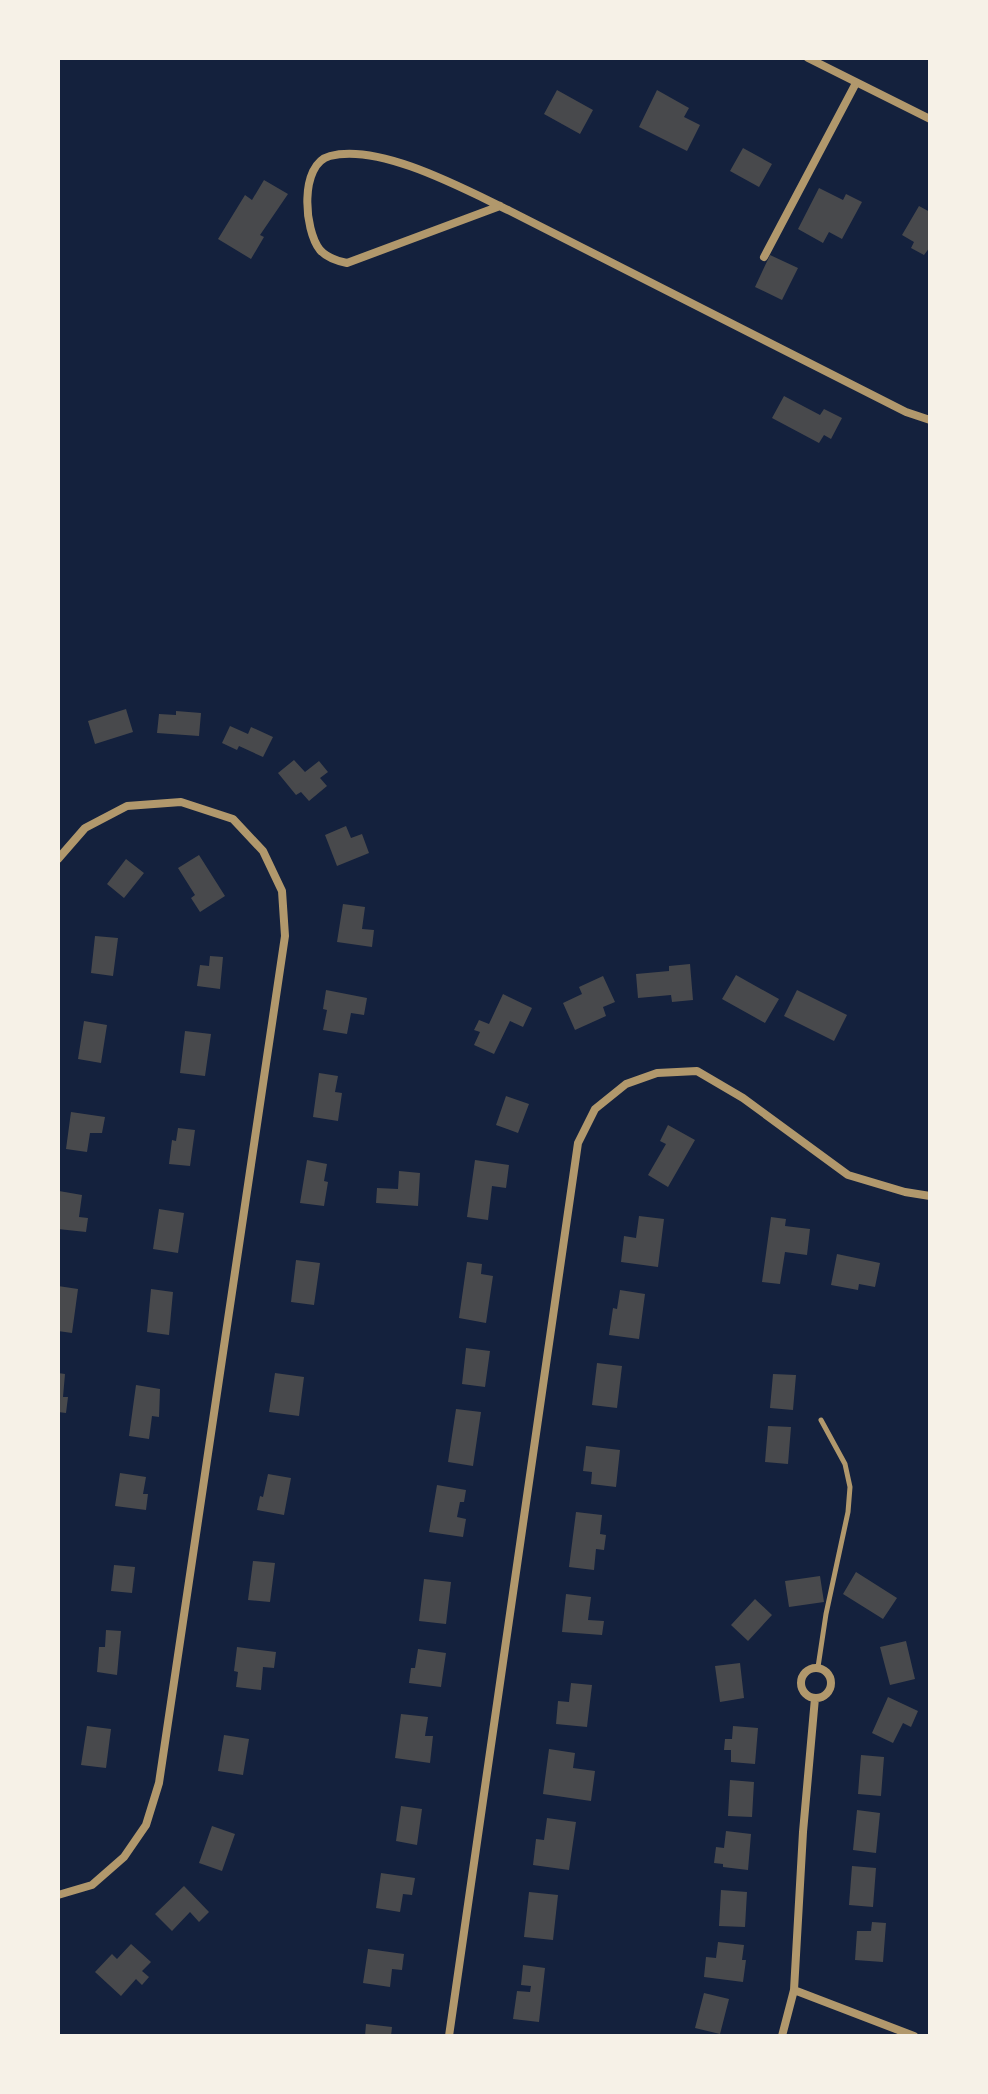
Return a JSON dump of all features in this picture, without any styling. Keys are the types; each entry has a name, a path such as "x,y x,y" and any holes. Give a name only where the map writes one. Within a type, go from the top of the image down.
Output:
{"street":[{"path":"808,58 930,119"},
{"path":"764,257 856,83"},
{"path":"500,206 347,263 333,260 322,252 311,237 307,212 310,184 316,166 326,157 364,154 393,160 500,206 906,412 930,420"},
{"path":"58,859 85,828 127,806 181,802 233,819 263,851 282,891 285,936 159,1783 146,1825 124,1857 92,1885 58,1895"},
{"path":"449,2036 578,1143 595,1109 626,1084 657,1073 697,1071 743,1098 848,1175 930,1196"},
{"path":"818,1667 828,1673 832,1684 826,1695 815,1698 804,1693 801,1681 806,1671 818,1667"},
{"path":"782,2036 794,1990 815,1698"},
{"path":"794,1990 914,2036"}],"lane":[{"path":"818,1667 848,1512 850,1487 845,1464 821,1420"}],"building":[{"path":"557,90 593,110 580,134 544,114"},
{"path":"657,90 689,108 684,117 700,125 687,151 639,127"},
{"path":"743,148 772,164 759,187 730,171"},
{"path":"264,180 288,194 260,235 264,237 251,259 218,239 245,195 252,200"},
{"path":"819,188 843,200 846,194 862,202 842,239 829,232 823,243 798,229"},
{"path":"919,206 930,212 930,247 924,255 911,248 914,242 902,235"},
{"path":"770,255 798,268 782,300 755,287"},
{"path":"784,396 820,415 824,409 842,418 831,439 824,435 819,443 772,418"},
{"path":"126,709 133,732 95,744 88,721"},
{"path":"176,711 201,713 199,736 157,733 159,714 176,715"},
{"path":"230,726 248,734 251,727 273,737 263,757 239,746 237,750 222,743"},
{"path":"294,760 305,772 319,761 328,772 320,778 327,786 309,801 301,792 296,795 278,773"},
{"path":"346,826 351,838 362,834 369,853 337,866 325,835"},
{"path":"199,855 225,896 200,912 191,898 195,895 178,868"},
{"path":"126,859 144,873 124,898 107,884"},
{"path":"343,904 365,907 362,929 374,930 372,947 337,942"},
{"path":"95,936 118,938 113,976 91,973"},
{"path":"210,956 223,957 220,989 197,986 200,965 209,966"},
{"path":"690,964 693,1000 672,1002 671,995 638,998 636,974 669,971 669,966"},
{"path":"736,975 779,999 765,1023 722,999"},
{"path":"603,976 615,1002 603,1007 606,1016 575,1030 563,1003 582,994 579,987"},
{"path":"326,990 367,998 364,1015 351,1013 347,1034 323,1030 327,1010 323,1009"},
{"path":"797,990 847,1015 834,1041 784,1016"},
{"path":"503,994 532,1008 523,1027 510,1021 494,1054 474,1045 480,1032 474,1030 479,1020 489,1024"},
{"path":"84,1021 107,1025 101,1063 78,1059"},
{"path":"185,1031 211,1034 205,1076 180,1073"},
{"path":"319,1073 338,1076 335,1092 342,1093 338,1121 313,1117"},
{"path":"506,1096 529,1104 518,1133 496,1125"},
{"path":"71,1112 105,1117 102,1133 90,1133 87,1152 66,1149"},
{"path":"668,1125 695,1140 668,1187 648,1175 666,1144 660,1141"},
{"path":"178,1128 195,1130 190,1166 169,1164 172,1140 176,1141"},
{"path":"307,1160 327,1164 324,1206 300,1203"},
{"path":"475,1160 509,1165 506,1188 492,1186 488,1220 467,1217"},
{"path":"399,1171 420,1173 418,1206 376,1203 377,1188 398,1189"},
{"path":"59,1191 82,1195 79,1217 88,1218 86,1232 58,1229"},
{"path":"159,1209 184,1213 178,1253 153,1249"},
{"path":"639,1216 664,1219 658,1267 621,1262 624,1236 636,1238"},
{"path":"771,1217 786,1219 785,1226 810,1229 807,1255 785,1252 780,1284 762,1282"},
{"path":"837,1254 880,1263 875,1287 859,1284 858,1290 831,1285"},
{"path":"296,1260 320,1263 314,1305 291,1302"},
{"path":"467,1262 482,1264 481,1274 493,1276 486,1323 459,1318"},
{"path":"58,1286 78,1289 72,1333 58,1331"},
{"path":"151,1289 173,1292 169,1335 147,1332"},
{"path":"620,1290 645,1294 639,1339 609,1335 613,1308 617,1309"},
{"path":"466,1348 490,1351 485,1387 462,1384"},
{"path":"597,1363 622,1366 617,1408 592,1405"},
{"path":"58,1373 65,1374 63,1397 68,1397 66,1413 58,1412"},
{"path":"275,1373 304,1377 299,1416 269,1412"},
{"path":"773,1374 796,1375 793,1410 770,1408"},
{"path":"136,1385 160,1389 159,1417 152,1416 149,1439 129,1436"},
{"path":"456,1409 481,1412 473,1466 448,1462"},
{"path":"768,1426 791,1427 788,1464 765,1462"},
{"path":"586,1446 620,1450 616,1487 591,1484 592,1472 583,1471"},
{"path":"120,1473 146,1477 143,1494 148,1494 146,1510 115,1506"},
{"path":"268,1474 291,1478 284,1515 257,1510"},
{"path":"437,1485 466,1490 457,1517 466,1519 463,1537 429,1532"},
{"path":"576,1512 602,1515 600,1534 606,1535 604,1550 596,1549 594,1570 569,1567"},
{"path":"253,1561 275,1563 270,1602 248,1600"},
{"path":"114,1565 135,1567 132,1593 111,1591"},
{"path":"856,1572 897,1598 883,1619 843,1594"},
{"path":"820,1576 824,1602 789,1607 785,1581"},
{"path":"424,1579 451,1582 446,1624 419,1621"},
{"path":"566,1594 591,1597 588,1620 604,1621 602,1635 562,1632"},
{"path":"755,1599 772,1615 748,1641 731,1625"},
{"path":"106,1630 121,1631 117,1675 97,1672 99,1647 105,1647"},
{"path":"906,1641 915,1679 890,1685 880,1647"},
{"path":"237,1647 276,1652 274,1668 263,1667 261,1690 236,1687"},
{"path":"418,1649 446,1653 441,1687 409,1683"},
{"path":"740,1663 744,1698 720,1702 715,1666"},
{"path":"571,1683 592,1685 587,1727 556,1724 558,1701 569,1702"},
{"path":"888,1697 918,1711 911,1727 903,1723 893,1743 872,1733"},
{"path":"401,1714 428,1717 425,1736 433,1736 430,1763 395,1758"},
{"path":"87,1726 111,1729 106,1768 81,1765"},
{"path":"733,1726 758,1728 755,1764 731,1762 731,1750 724,1750 725,1739 732,1739"},
{"path":"224,1735 249,1739 243,1775 218,1771"},
{"path":"549,1749 575,1753 573,1768 595,1771 591,1801 543,1794"},
{"path":"861,1755 884,1757 881,1796 858,1794"},
{"path":"730,1780 754,1782 752,1817 728,1816"},
{"path":"401,1806 422,1809 417,1845 396,1841"},
{"path":"857,1810 880,1813 876,1853 853,1850"},
{"path":"547,1818 576,1822 569,1870 533,1865 536,1839 544,1840"},
{"path":"212,1826 235,1834 222,1871 199,1863"},
{"path":"726,1831 751,1834 748,1870 714,1863 716,1847 724,1848"},
{"path":"852,1866 876,1868 873,1907 849,1905"},
{"path":"381,1873 415,1878 412,1895 403,1894 400,1912 376,1908"},
{"path":"184,1886 209,1912 199,1922 190,1912 172,1931 155,1914"},
{"path":"721,1890 747,1892 745,1927 719,1926"},
{"path":"529,1892 558,1895 553,1940 524,1937"},
{"path":"872,1922 886,1923 883,1962 855,1960 857,1931 871,1931"},
{"path":"718,1942 744,1945 742,1960 746,1960 743,1982 704,1977 706,1957 716,1958"},
{"path":"131,1944 151,1962 142,1971 149,1977 142,1985 136,1979 121,1996 95,1972 112,1954 117,1959"},
{"path":"368,1949 404,1954 402,1970 392,1969 390,1987 363,1983"},
{"path":"523,1965 545,1968 539,2022 513,2019 517,1991 530,1992 531,1986 521,1985"},
{"path":"704,1993 729,1999 720,2034 695,2028"},
{"path":"366,2024 392,2027 391,2036 365,2036"}]}
